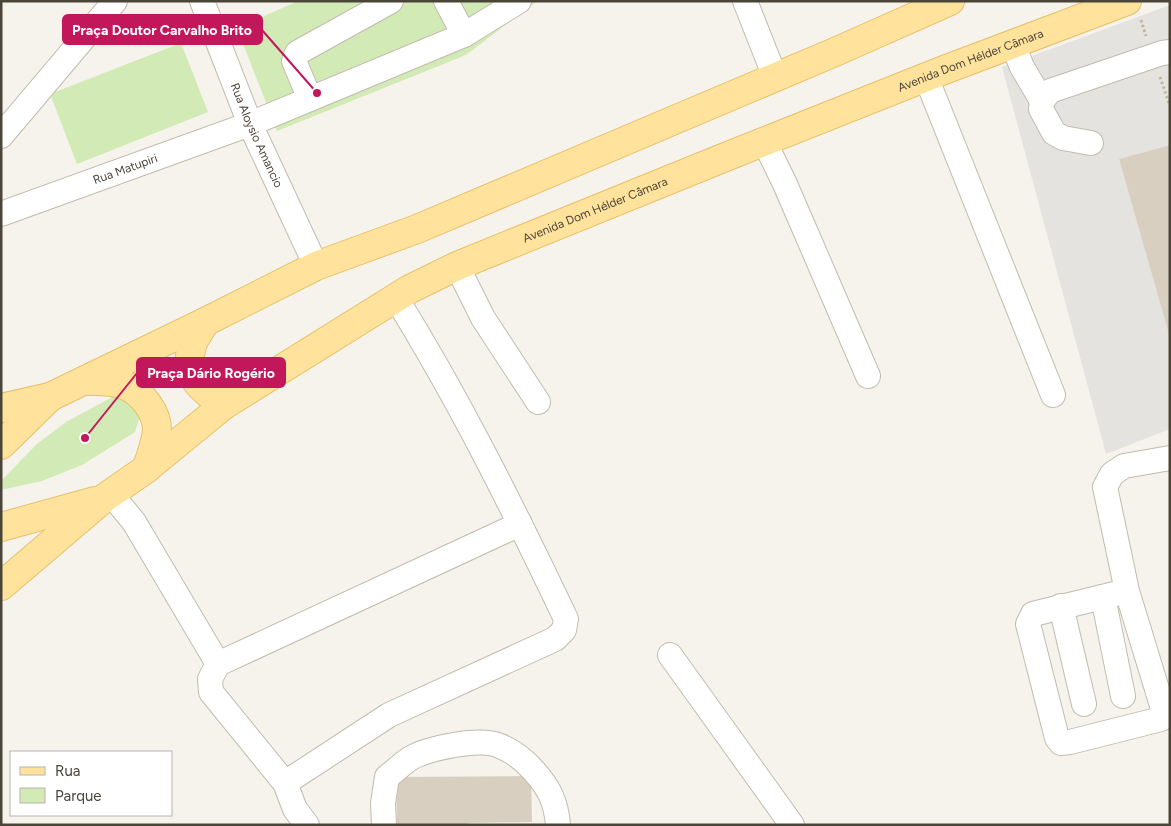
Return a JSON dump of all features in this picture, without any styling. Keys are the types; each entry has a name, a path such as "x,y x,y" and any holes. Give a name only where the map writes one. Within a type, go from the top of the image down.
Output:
{"main road":[{"path":"1,408 50,397 316,266 417,229 950,1"},
{"name":"Avenida Dom Hélder Câmara","path":"1,586 107,496 146,469 224,405 410,289 457,266 764,141 1127,1"},
{"path":"205,322 192,345 190,358 191,372 199,386 224,405"},
{"path":"84,381 111,381 126,385 141,397 152,411 157,429 153,450 146,469"},
{"path":"1,445 50,397"},
{"path":"1,527 107,496"}],"street":[{"path":"1,136 115,1"},
{"name":"Rua Aloysio Amancio","path":"202,1 250,124 316,266"},
{"path":"310,99 294,61 296,53 391,1"},
{"path":"446,1 464,35"},
{"name":"Rua Matupiri","path":"1,214 250,124 464,35 519,1"},
{"path":"745,1 775,77"},
{"path":"1014,45 1022,66 1042,101"},
{"path":"1091,143 1062,138 1054,133 1041,109 1042,101 1050,91 1162,53 1170,52"},
{"path":"926,77 1053,395"},
{"path":"764,141 785,184 868,376"},
{"path":"457,266 483,318 538,402"},
{"path":"285,783 389,715 555,639 564,630 566,619 520,524 424,342 396,298"},
{"path":"1127,591 1033,614 1028,624 1057,738 1061,743 1162,719 1164,712 1127,591 1105,487 1112,474 1124,466 1170,458"},
{"path":"107,496 134,522 218,664"},
{"path":"307,825 295,809 285,783 211,692 210,679 218,664 520,524"},
{"path":"1103,597 1123,696"},
{"path":"1061,606 1084,704"},
{"path":"670,655 792,825"},
{"path":"384,825 382,803 387,777 412,758 434,750 477,742 500,745 526,762 544,782 556,807 558,825"}],"green space":[{"path":"298,1 537,1 466,55 277,131 237,28"},
{"path":"181,43 208,112 77,164 50,94"},
{"path":"118,394 130,398 139,419 135,432 82,465 42,481 1,490 1,481 37,444 66,422"}],"shaded area":[{"path":"1170,5 1170,145 1119,159 1170,336 1170,429 1106,454 1002,67"}],"building":[{"path":"1170,145 1170,334 1169,334 1119,159"},
{"path":"531,776 532,822 468,823 468,825 397,824 396,777"}],"place":[{"name":"Praça Doutor Carvalho Brito","path":"317,93"},
{"name":"Praça Dário Rogério","path":"85,438"}]}
